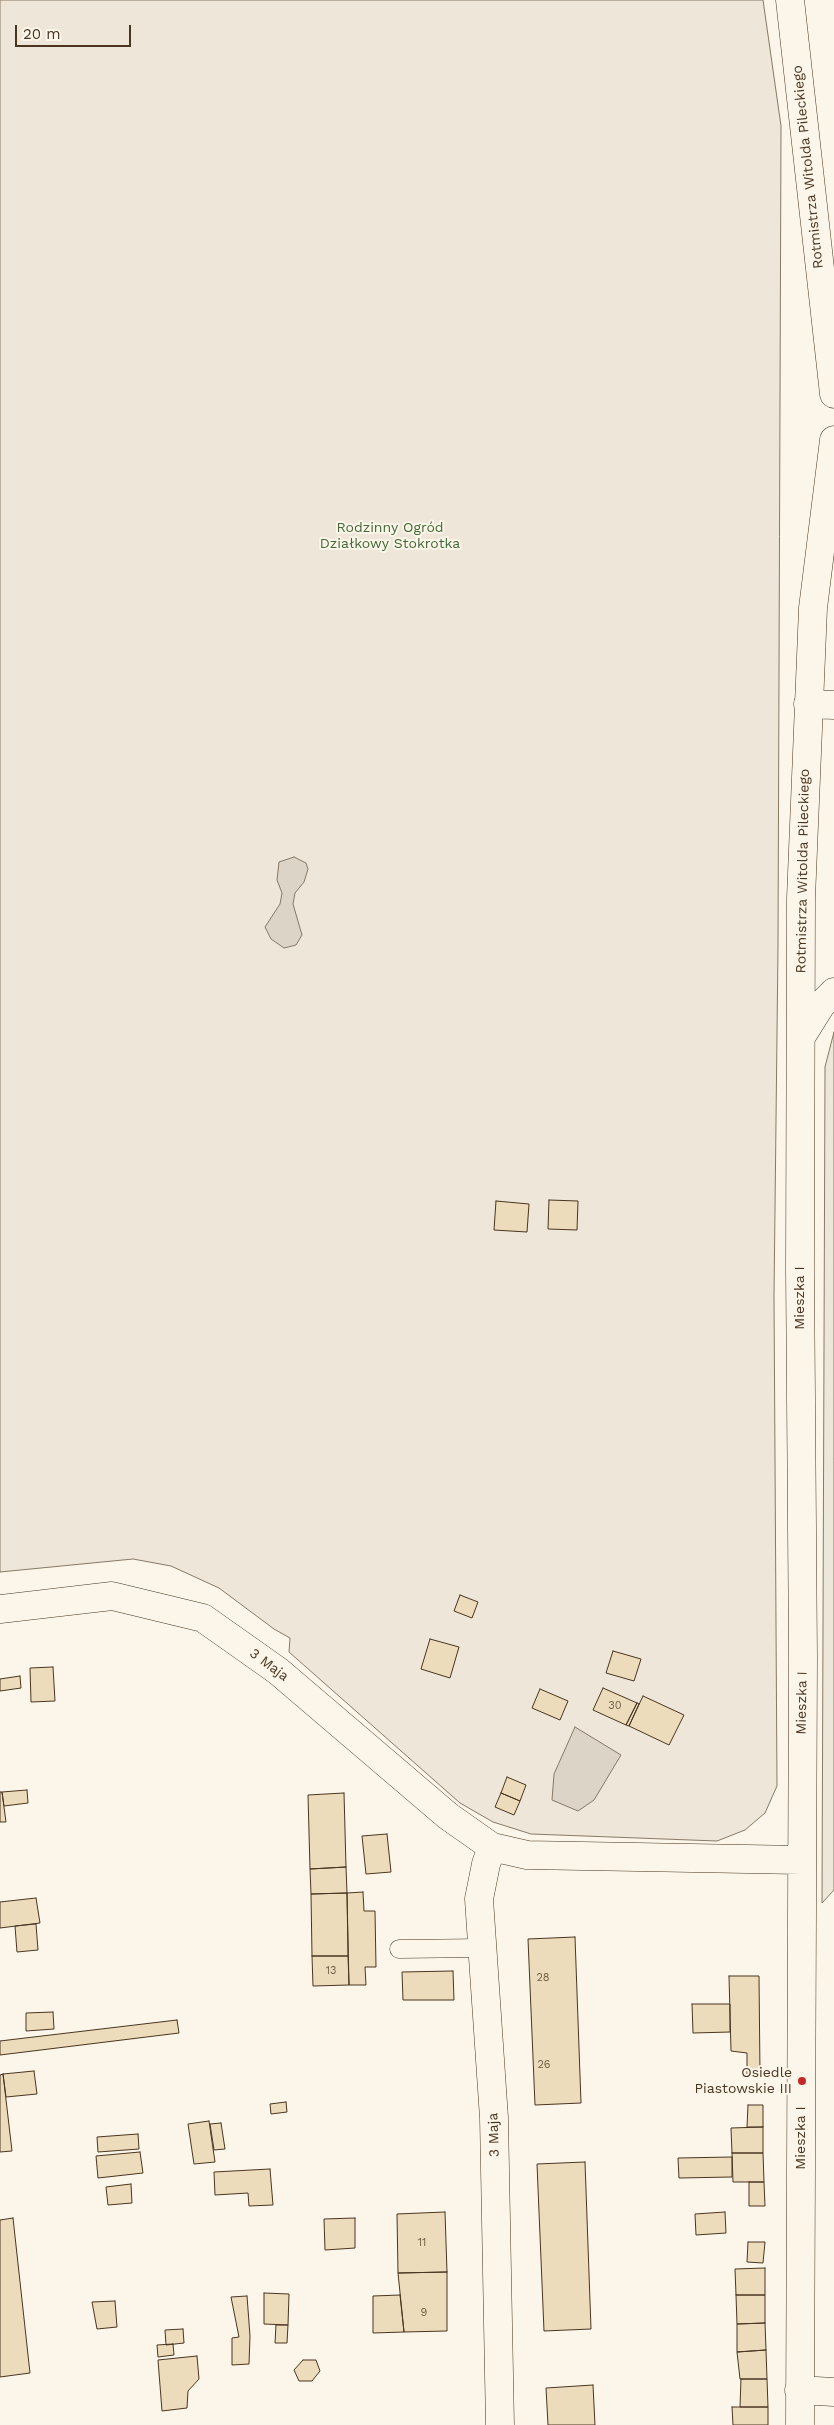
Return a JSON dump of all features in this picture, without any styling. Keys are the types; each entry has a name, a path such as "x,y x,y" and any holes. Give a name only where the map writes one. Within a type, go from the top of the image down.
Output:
{"street":[{"name":"Rotmistrza Witolda Pileckiego","path":"790,0 834,394"},
{"name":"Rotmistrza Witolda Pileckiego","path":"801,1037 801,898 821,704 813,608 834,440"},
{"path":"801,1037 821,1005 834,992"},
{"name":"Mieszka I","path":"800,2425 803,1657 800,1269 801,1037"},
{"name":"3 Maja","path":"0,1609 112,1596 203,1618 278,1670 448,1816 492,1847 527,1855 801,1860"},
{"name":"3 Maja","path":"492,1847 478,1899 494,2118 500,2425"},
{"path":"800,2390 834,2392"}],"lane":[{"path":"399,1949 482,1948"}],"green space":[{"name":"Rodzinny Ogród Działkowy Stokrotka","path":"0,0 763,0 781,126 778,947 774,1296 777,1786 765,1813 745,1830 717,1841 531,1834 493,1822 460,1803 289,1652 290,1638 274,1629 219,1588 171,1566 133,1559 0,1572"}],"shaded area":[{"path":"294,857 306,863 308,869 304,882 295,893 293,904 302,935 296,945 284,948 271,939 265,927 280,904 282,893 277,880 279,862"},
{"path":"834,1032 834,1890 822,1903 825,1067"},
{"path":"575,1727 621,1755 594,1800 578,1811 552,1800 554,1774"}],"building":[{"path":"549,1200 578,1201 577,1230 548,1229"},
{"path":"496,1201 529,1204 527,1232 494,1230"},
{"path":"460,1595 478,1602 472,1618 454,1611"},
{"path":"430,1639 459,1647 450,1678 421,1669"},
{"path":"613,1651 641,1659 634,1681 606,1673"},
{"path":"53,1667 55,1701 31,1702 30,1668"},
{"path":"20,1676 21,1688 0,1691 0,1679"},
{"path":"603,1688 637,1703 626,1725 593,1710"},
{"path":"540,1689 568,1701 560,1720 532,1708"},
{"path":"643,1696 684,1715 669,1745 629,1726"},
{"path":"637,1703 639,1704 629,1726 626,1725"},
{"path":"507,1777 526,1785 520,1801 501,1793"},
{"path":"27,1790 28,1803 4,1806 2,1792"},
{"path":"0,1792 2,1792 6,1822 0,1822"},
{"path":"344,1793 346,1867 310,1869 308,1795"},
{"path":"501,1793 520,1801 514,1815 495,1807"},
{"path":"387,1834 391,1872 366,1874 362,1836"},
{"path":"346,1867 347,1893 311,1894 310,1869"},
{"path":"363,1892 364,1911 375,1911 376,1967 365,1967 366,1985 349,1985 347,1893"},
{"path":"347,1893 348,1956 312,1956 311,1894"},
{"path":"36,1898 40,1923 0,1928 0,1902"},
{"path":"36,1924 38,1950 17,1952 15,1926"},
{"path":"575,1937 581,2103 535,2105 528,1939"},
{"path":"312,1956 348,1956 349,1985 313,1986"},
{"path":"453,1971 454,2000 403,2000 402,1972"},
{"path":"729,1976 759,1976 760,2074 747,2075 747,2053 731,2051"},
{"path":"692,2004 730,2004 730,2032 693,2033"},
{"path":"53,2012 54,2029 26,2031 26,2013"},
{"path":"177,2020 179,2033 0,2055 0,2041"},
{"path":"34,2071 37,2094 6,2097 3,2074"},
{"path":"3,2074 12,2151 0,2152 0,2075"},
{"path":"286,2102 287,2112 271,2114 270,2104"},
{"path":"748,2105 763,2105 763,2127 747,2127"},
{"path":"209,2121 215,2162 194,2164 188,2124"},
{"path":"221,2123 225,2149 214,2150 210,2124"},
{"path":"763,2127 763,2153 732,2153 731,2128"},
{"path":"138,2134 139,2149 98,2152 97,2137"},
{"path":"140,2152 143,2173 98,2178 96,2156"},
{"path":"732,2153 763,2153 764,2182 733,2182"},
{"path":"732,2157 732,2177 679,2178 678,2158"},
{"path":"585,2162 591,2329 544,2331 537,2164"},
{"path":"270,2169 273,2205 249,2206 248,2193 215,2195 214,2172"},
{"path":"749,2182 764,2182 765,2206 749,2206"},
{"path":"131,2184 132,2203 108,2205 106,2187"},
{"path":"445,2212 447,2272 398,2273 397,2214"},
{"path":"725,2212 726,2233 696,2235 695,2214"},
{"path":"13,2218 30,2373 0,2377 0,2220"},
{"path":"355,2218 355,2248 325,2250 324,2219"},
{"path":"748,2242 765,2242 763,2263 747,2262"},
{"path":"765,2268 765,2295 736,2295 735,2269"},
{"path":"447,2272 447,2331 404,2332 398,2273"},
{"path":"264,2293 289,2294 288,2325 264,2324"},
{"path":"400,2295 404,2332 373,2333 373,2296"},
{"path":"736,2295 765,2295 765,2323 737,2324"},
{"path":"247,2296 250,2336 249,2364 232,2365 232,2338 239,2337 231,2297"},
{"path":"115,2301 117,2327 97,2329 92,2302"},
{"path":"765,2323 766,2350 737,2352 737,2324"},
{"path":"276,2325 288,2325 287,2343 275,2343"},
{"path":"183,2329 184,2343 166,2345 165,2330"},
{"path":"173,2344 174,2355 158,2357 157,2345"},
{"path":"766,2350 767,2379 740,2379 737,2352"},
{"path":"197,2356 199,2379 188,2391 187,2408 162,2411 158,2360"},
{"path":"303,2360 316,2360 320,2371 312,2381 299,2381 294,2370"},
{"path":"741,2379 767,2379 768,2407 740,2407"},
{"path":"593,2385 595,2425 548,2425 546,2388"},
{"path":"732,2407 768,2407 768,2425 733,2425"}],"place":[{"name":"Osiedle Piastowskie III","path":"802,2081"}]}
